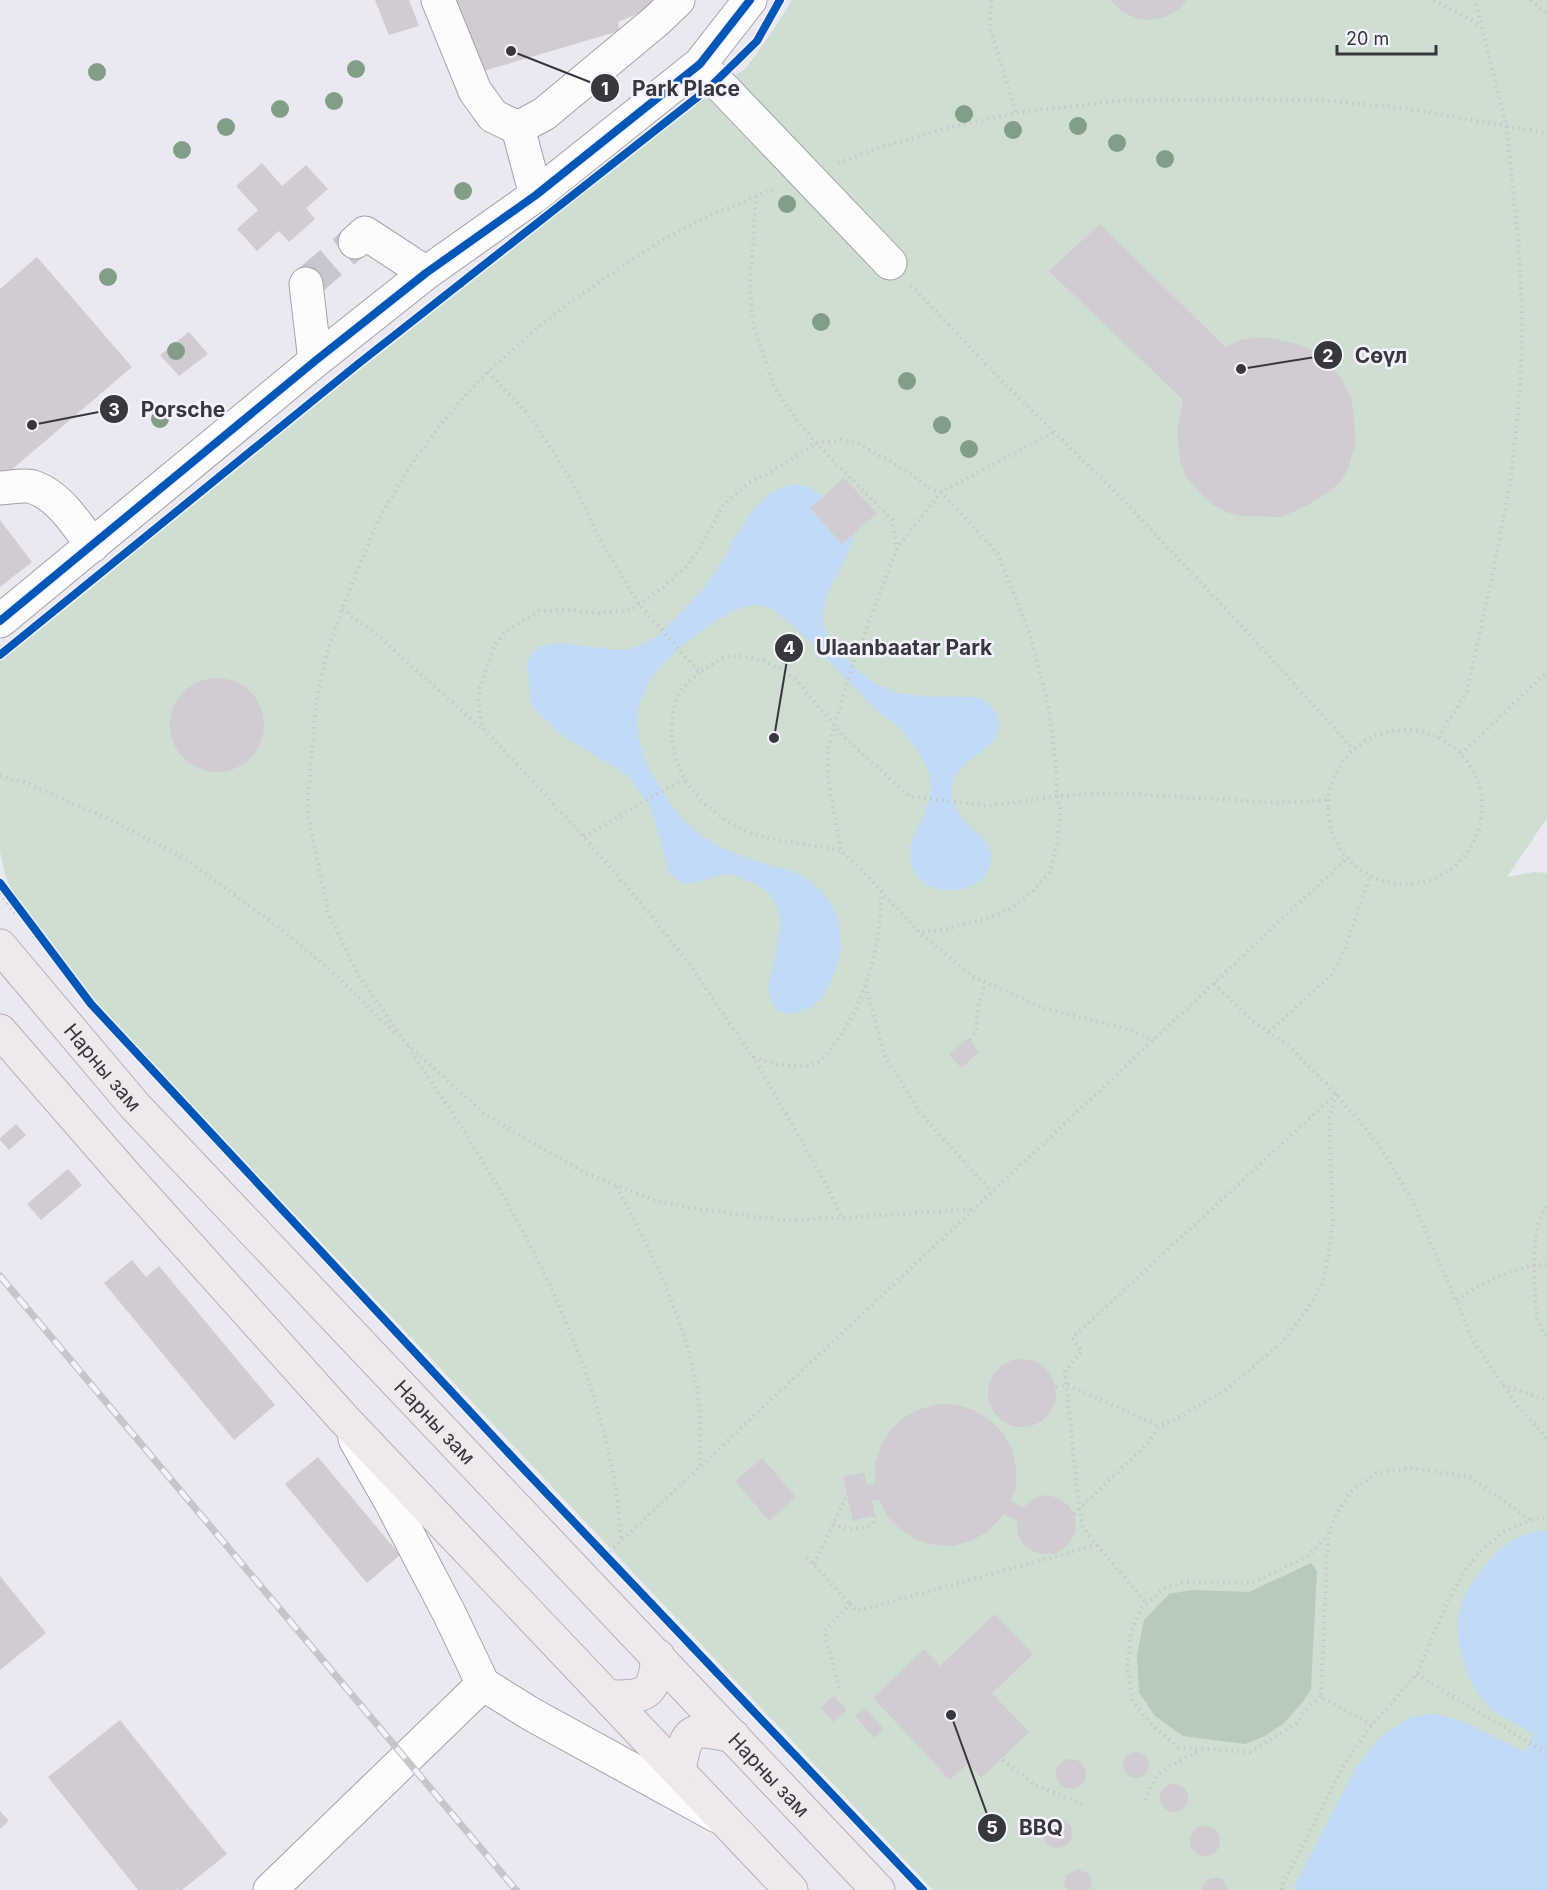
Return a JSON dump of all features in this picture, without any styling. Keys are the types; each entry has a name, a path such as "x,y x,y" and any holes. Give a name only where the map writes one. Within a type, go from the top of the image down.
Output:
{"main road":[{"name":"Нарны зам","path":"0,946 135,1106 878,1890"},
{"path":"0,1031 126,1176 344,1418 791,1890"},
{"path":"609,1697 637,1697 648,1689 656,1679 658,1656"},
{"path":"679,1771 683,1744 690,1734 702,1729 733,1736"}],"street":[{"path":"438,0 475,91 493,116 518,128 536,195"},
{"path":"518,128 544,114 678,0"},
{"path":"0,621 315,361 426,273 536,195 700,64 750,0"},
{"path":"700,64 890,263"},
{"path":"355,242 365,233 426,273"},
{"path":"306,284 315,361"},
{"path":"0,488 31,486 52,497 92,546"},
{"path":"344,1418 391,1502 483,1684 531,1714 727,1822"},
{"path":"270,1890 483,1684"}],"path":[{"path":"992,0 990,28 1016,113"},
{"path":"1434,0 1482,26"},
{"path":"1438,738 1467,691 1511,477 1520,391 1522,320 1519,246 1506,125 1475,0"},
{"path":"1531,0 1547,15"},
{"path":"621,1540 614,1477 594,1400 561,1309 527,1239 471,1142 358,976 328,912 307,810 316,703 326,656 342,609 378,521 406,472 455,407 488,372 537,328 612,273 667,238 707,217 806,174 879,148 947,128 1016,113 1116,101 1260,99 1330,101 1404,108 1547,133"},
{"path":"756,196 750,286 753,324 774,386 795,418 816,443 892,520 897,548"},
{"path":"890,263 1053,433 1119,496 1238,622 1353,749"},
{"path":"488,372 527,414 553,451 577,490 598,536 639,604 699,672"},
{"path":"841,851 828,777 828,748 845,687 897,548 941,492 1053,433"},
{"path":"842,1218 826,1184 752,1056 690,965 584,837 484,729 479,710 479,690 494,646 506,631 539,611 570,610 599,613 631,610 665,586 688,565 723,506 748,483 771,472 816,443 841,440 858,444 899,466 934,491 941,492 999,554 1030,634 1048,704 1056,766 1057,796 1061,811 1050,872 1033,891 1012,908 991,917 942,930 919,932"},
{"path":"342,609 377,635 488,734"},
{"path":"1155,1040 1131,1030 1043,1008 972,976 919,932 859,867 841,851 819,845 768,838 748,832 714,812 684,781 676,763 670,736 673,710 683,688 699,672 724,657 743,656 764,661 783,670 797,681 833,726 909,796 989,806 1057,796 1117,793 1280,804 1329,800"},
{"path":"1461,754 1547,672"},
{"path":"1411,730 1438,738 1447,742 1461,754 1472,771 1479,789 1482,808 1479,827 1471,845 1459,861 1444,873 1426,880 1407,883 1370,876 1353,865 1347,858 1332,830 1328,810 1336,772 1353,749 1373,736 1392,731 1411,730"},
{"path":"0,776 24,782 109,819 184,858 285,932 339,978 486,1115 583,1172 654,1200 690,1208 783,1220 973,1209"},
{"path":"584,837 669,787 684,781"},
{"path":"603,1558 1347,858"},
{"path":"1269,1032 1331,975 1344,952 1370,876"},
{"path":"0,883 28,920"},
{"path":"752,1056 792,1065 821,1061 844,1031 857,1008 866,985 879,921 881,891"},
{"path":"970,1040 976,1031 979,1002 986,983"},
{"path":"1214,984 1250,1019 1289,1046 1336,1094 1379,1145 1413,1202 1474,1342 1531,1422 1547,1438"},
{"path":"866,985 885,1057 921,1114 992,1192"},
{"path":"1146,1604 1083,1527 1065,1371 1082,1351 1072,1338 1336,1094"},
{"path":"1074,1514 1148,1443 1159,1426 1176,1419 1228,1388 1281,1343 1304,1314 1322,1285 1329,1252 1333,1221 1329,1119 1336,1094"},
{"path":"616,1186 636,1222 680,1323 695,1375 701,1430 700,1467"},
{"path":"1547,1207 1536,1231 1537,1316 1542,1331 1547,1337"},
{"path":"1456,1300 1486,1283 1536,1265 1547,1264"},
{"path":"1056,1387 1068,1385 1159,1426"},
{"path":"1503,1385 1547,1400"},
{"path":"1328,1535 1308,1556 1251,1583 1183,1582 1163,1589 1142,1607 1131,1634 1127,1667 1133,1702 1154,1727 1178,1747 1250,1752 1296,1724 1307,1708 1321,1697 1328,1535 1336,1515 1350,1492 1376,1473 1410,1468 1470,1477 1531,1520"},
{"path":"814,1564 847,1495"},
{"path":"833,1524 845,1530 857,1529 873,1524 875,1515"},
{"path":"1282,1890 1282,1885 1345,1763 1372,1725 1417,1674 1448,1600 1464,1572 1482,1550 1505,1531 1531,1520 1547,1518"},
{"path":"807,1557 856,1611 1097,1545"},
{"path":"597,1547 603,1558 613,1564"},
{"path":"839,1688 824,1631 850,1604"},
{"path":"1417,1674 1547,1753"},
{"path":"1321,1697 1372,1725"},
{"path":"1146,1800 1151,1785 1164,1768 1181,1762 1201,1750"},
{"path":"1003,1760 1037,1786 1082,1804"}],"green space":[{"path":"792,0 1547,0 1547,818 1507,877 1534,872 1547,873 1547,1890 933,1890 98,1006 12,894 0,852 0,657 695,102 746,68"},
{"path":"1311,1563 1317,1571 1311,1689 1284,1723 1265,1736 1245,1744 1183,1736 1155,1716 1139,1692 1137,1655 1144,1620 1169,1594 1192,1590 1249,1592"}],"water":[{"path":"795,484 810,487 822,497 810,509 842,544 853,535 847,556 829,590 822,613 826,632 842,654 859,671 886,689 920,696 979,698 989,704 998,718 999,725 997,734 987,748 958,771 954,779 952,794 954,806 985,841 990,850 991,861 986,874 977,883 964,888 950,890 935,888 923,882 914,872 910,857 913,840 930,798 931,789 929,773 921,757 896,725 873,707 796,628 780,615 772,609 755,605 734,610 681,647 656,672 640,702 637,720 639,738 645,760 673,807 690,826 713,843 749,859 794,872 811,882 824,894 834,909 841,942 839,959 833,977 820,1000 815,1004 804,1011 784,1013 777,1011 768,988 781,925 778,909 771,897 761,887 734,875 720,875 688,884 674,877 669,872 650,806 627,775 560,734 531,705 527,661 533,652 542,646 560,643 629,650 651,641 701,592 728,553 732,540 741,530 750,513 768,495 780,488"},
{"path":"1537,1531 1547,1531 1547,1890 1295,1890 1295,1885 1355,1769 1380,1737 1411,1717 1436,1714 1462,1721 1525,1752 1534,1734 1491,1709 1473,1684 1462,1658 1458,1618 1464,1598 1489,1561 1511,1541"}],"building":[{"path":"375,0 409,0 419,26 389,35"},
{"path":"449,0 658,0 645,11 618,22 619,31 480,72"},
{"path":"1110,0 1187,0 1178,10 1165,17 1151,20 1136,18 1123,12"},
{"path":"262,163 282,186 306,165 328,189 306,208 315,219 289,242 279,231 257,251 237,229 258,210 236,186"},
{"path":"1100,224 1226,348 1239,340 1254,338 1271,338 1297,344 1310,349 1325,360 1341,378 1350,396 1354,415 1355,444 1348,469 1341,481 1330,491 1308,505 1281,517 1242,516 1226,512 1213,505 1198,491 1186,476 1180,460 1177,431 1183,400 1049,271"},
{"path":"37,257 132,367 3,477 0,474 0,289"},
{"path":"189,332 208,354 179,376 160,355"},
{"path":"844,478 877,513 842,544 810,508"},
{"path":"0,520 32,562 0,587"},
{"path":"217,678 235,682 250,692 260,707 264,725 260,743 250,758 235,768 217,772 199,768 184,758 174,743 170,725 174,707 184,692 199,682"},
{"path":"968,1038 979,1052 961,1068 949,1054"},
{"path":"16,1124 26,1135 9,1150 0,1138"},
{"path":"68,1169 82,1185 41,1220 27,1204"},
{"path":"132,1260 146,1277 159,1266 275,1405 234,1440 104,1283"},
{"path":"1022,1359 1035,1361 1046,1369 1054,1380 1056,1393 1054,1406 1046,1417 1035,1425 1022,1427 1009,1425 998,1417 990,1406 988,1393 990,1380 998,1369 1009,1361"},
{"path":"938,1404 956,1405 974,1410 990,1420 1003,1433 1012,1449 1016,1468 1016,1486 1011,1501 1023,1508 1036,1497 1047,1495 1058,1498 1068,1505 1074,1514 1076,1526 1073,1537 1066,1547 1057,1553 1034,1552 1024,1545 1018,1535 1017,1521 1004,1514 987,1532 971,1541 953,1546 935,1545 917,1540 901,1530 888,1517 879,1500 872,1501 875,1515 853,1521 843,1477 864,1472 867,1485 875,1483 875,1464 881,1446 890,1431 903,1418 920,1409"},
{"path":"318,1457 400,1555 367,1583 285,1484"},
{"path":"762,1458 796,1497 769,1521 735,1481"},
{"path":"0,1576 46,1633 0,1670"},
{"path":"995,1614 1033,1654 992,1693 1029,1732 981,1778 968,1763 950,1780 873,1698 924,1649 940,1666"},
{"path":"834,1696 847,1710 833,1722 821,1707"},
{"path":"865,1708 884,1729 874,1738 855,1716"},
{"path":"120,1720 227,1854 182,1890 138,1890 48,1777"},
{"path":"1136,1752 1146,1755 1149,1765 1146,1775 1136,1778 1126,1775 1123,1765 1126,1755"},
{"path":"1071,1759 1082,1763 1086,1774 1082,1785 1071,1789 1060,1785 1056,1774 1060,1763"},
{"path":"1174,1784 1184,1788 1188,1798 1184,1808 1174,1812 1164,1808 1160,1798 1164,1788"},
{"path":"0,1811 9,1821 0,1829"},
{"path":"1057,1818 1068,1822 1072,1833 1068,1844 1057,1848 1046,1844 1042,1833 1046,1822"},
{"path":"1205,1826 1211,1827 1219,1835 1219,1847 1211,1855 1205,1856 1199,1855 1191,1847 1190,1841 1191,1835 1199,1827"},
{"path":"1077,1869 1089,1874 1092,1883 1089,1890 1067,1890 1064,1884 1066,1875"},
{"path":"1211,1878 1223,1880 1228,1890 1202,1890 1203,1884"}],"tunnel":[{"path":"306,284 355,242"}],"railway":[{"path":"0,1276 516,1890"}],"cycle path":[{"path":"0,621 315,361 426,273 536,195 700,64 750,0"},
{"path":"0,655 358,364 709,88 757,41 780,0"},
{"path":"0,883 91,1004 516,1461 923,1890"}],"place":[{"name":"Park Place","path":"511,51"},
{"name":"Сөүл","path":"1241,369"},
{"name":"Porsche","path":"32,425"},
{"name":"Ulaanbaatar Park","path":"774,738"},
{"name":"BBQ","path":"951,1715"}]}
